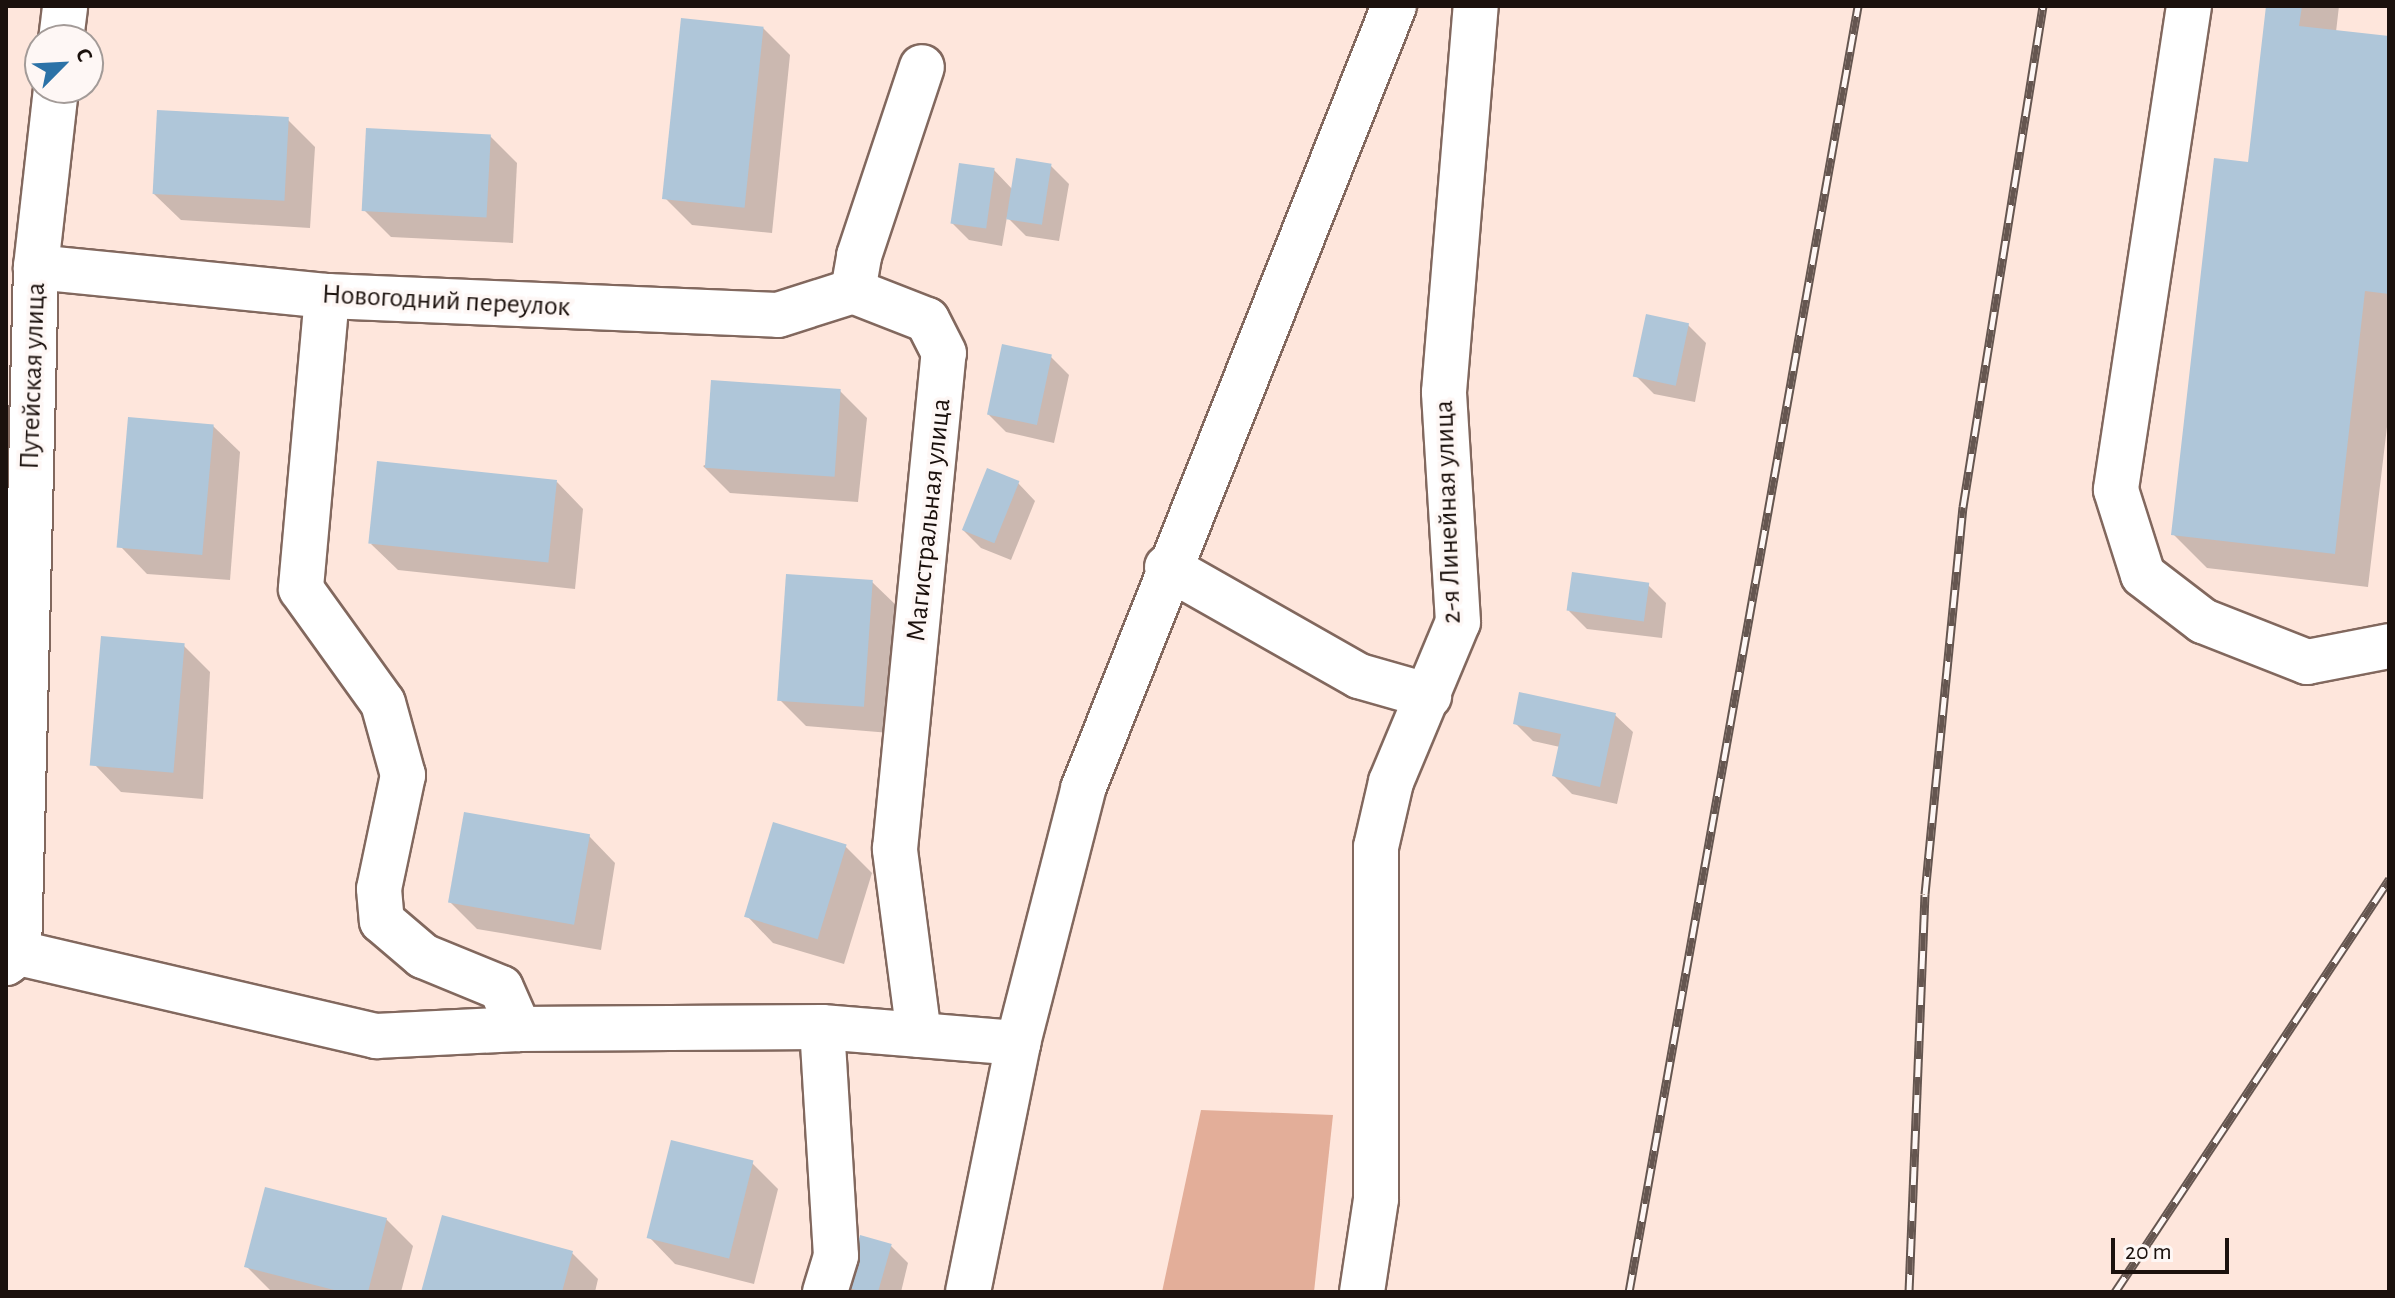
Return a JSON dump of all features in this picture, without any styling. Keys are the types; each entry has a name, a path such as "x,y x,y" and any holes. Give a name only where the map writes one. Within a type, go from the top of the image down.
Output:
{"street":[{"path":"968,1292 1018,1043 1083,789 1167,567 1394,6"},
{"name":"2-я Линейная улица","path":"1362,1292 1376,1199 1376,847 1391,782 1458,622 1444,392 1476,6"},
{"path":"2189,6 2116,490 2120,504 2143,575 2203,621 2307,662 2389,646"},
{"path":"853,291 859,256 922,67"},
{"name":"Путейская улица","path":"13,958 36,267 54,104"},
{"name":"Новогодний переулок","path":"36,267 327,296 778,315 853,291"},
{"name":"Магистральная улица","path":"853,291 927,320 944,353 895,849 919,1035"},
{"path":"327,296 301,589 383,703 403,775 379,889 382,921 423,956 501,988 519,1029"},
{"path":"1167,567 1359,676 1429,696"},
{"path":"13,958 376,1036 519,1029 822,1027 1018,1043"},
{"path":"822,1027 836,1256 825,1292"}],"shaded area":[{"path":"1201,1110 1333,1115 1314,1292 1162,1292"}],"building":[{"path":"2266,6 2302,6 2299,26 2389,36 2389,294 2365,291 2335,554 2171,535 2214,158 2248,162"},
{"path":"681,18 764,27 745,208 662,199"},
{"path":"157,110 289,117 284,201 153,194"},
{"path":"366,128 491,135 486,217 362,211"},
{"path":"1016,158 1052,164 1042,225 1006,219"},
{"path":"959,163 995,168 986,228 951,223"},
{"path":"1646,314 1689,323 1676,386 1633,377"},
{"path":"1002,344 1052,355 1037,425 987,414"},
{"path":"711,380 841,389 835,477 705,468"},
{"path":"128,417 214,424 202,555 117,548"},
{"path":"377,461 557,480 548,562 368,544"},
{"path":"987,468 1019,481 994,543 962,530"},
{"path":"1572,572 1649,583 1644,621 1567,611"},
{"path":"786,574 873,580 864,707 777,701"},
{"path":"101,636 185,643 173,773 90,766"},
{"path":"1519,692 1616,713 1600,787 1552,776 1561,734 1513,724"},
{"path":"464,812 590,834 574,925 448,903"},
{"path":"773,822 847,845 818,939 744,917"},
{"path":"671,1140 753,1161 729,1259 647,1238"},
{"path":"265,1187 387,1218 368,1292 342,1292 244,1267"},
{"path":"442,1215 573,1251 562,1292 421,1292"},
{"path":"860,1235 892,1244 878,1292 845,1287"}],"railway":[{"path":"1629,1292 1858,6"},
{"path":"1909,1292 1925,894 1963,507 2043,6"},
{"path":"2115,1292 2389,879"}]}
